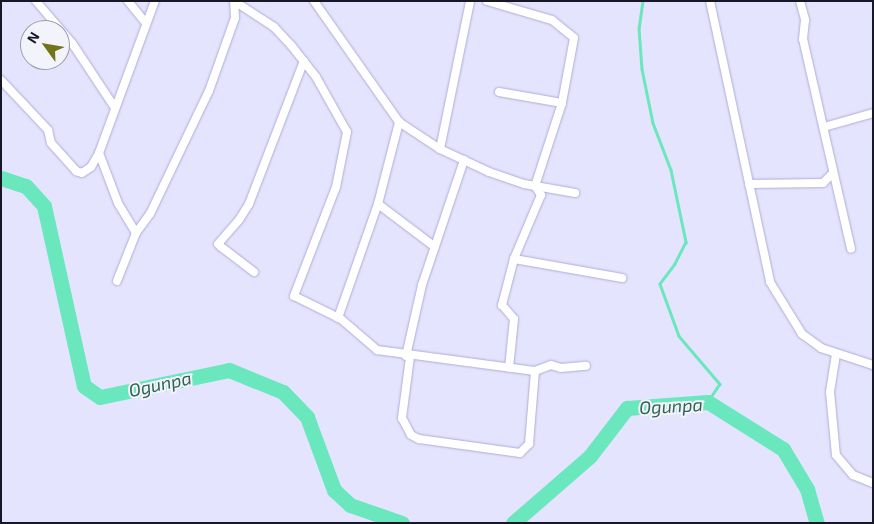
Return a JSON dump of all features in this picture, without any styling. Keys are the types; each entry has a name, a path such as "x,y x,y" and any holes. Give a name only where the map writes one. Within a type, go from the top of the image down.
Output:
{"street":[{"path":"36,1 72,43 115,108"},
{"path":"128,1 146,23"},
{"path":"1,80 48,130 51,142 76,171 82,173 91,167 99,153 115,108 133,69 146,23 155,1"},
{"path":"234,1 274,27 304,61 347,132 336,187 294,296 338,318 372,347 408,357 534,371 551,365 561,368 586,366"},
{"path":"117,281 136,233 150,214 209,90 234,18 234,1"},
{"path":"314,1 399,122 440,149 489,172 535,186 575,193"},
{"path":"440,149 470,1"},
{"path":"487,1 552,20 572,33 562,102 535,186"},
{"path":"710,1 770,282 802,334 836,354 873,365"},
{"path":"800,1 805,20 803,39 824,127 832,174 851,249"},
{"path":"254,272 219,245 249,204 304,61"},
{"path":"499,92 562,102"},
{"path":"824,127 873,113"},
{"path":"338,318 378,204 399,122"},
{"path":"99,153 118,203 136,233"},
{"path":"464,160 422,286 408,357 402,418 412,435 419,439 520,453 529,444 534,371"},
{"path":"748,184 822,183 832,174"},
{"path":"509,368 514,319 502,305 514,259 541,195 535,186"},
{"path":"378,204 435,247"},
{"path":"514,259 622,278"},
{"path":"836,354 830,392 836,455 853,475 873,483"}],"waterway":[{"path":"643,1 639,28 642,69 653,123 671,170 686,242 675,264 660,284 679,336 720,384 708,402"},
{"name":"Ogunpa","path":"1,178 26,186 44,206 84,386 100,397 229,370 283,392 307,417 334,490 350,505 402,523"},
{"name":"Ogunpa","path":"513,523 590,456 627,408 708,402 783,449 807,489 817,523"}]}
